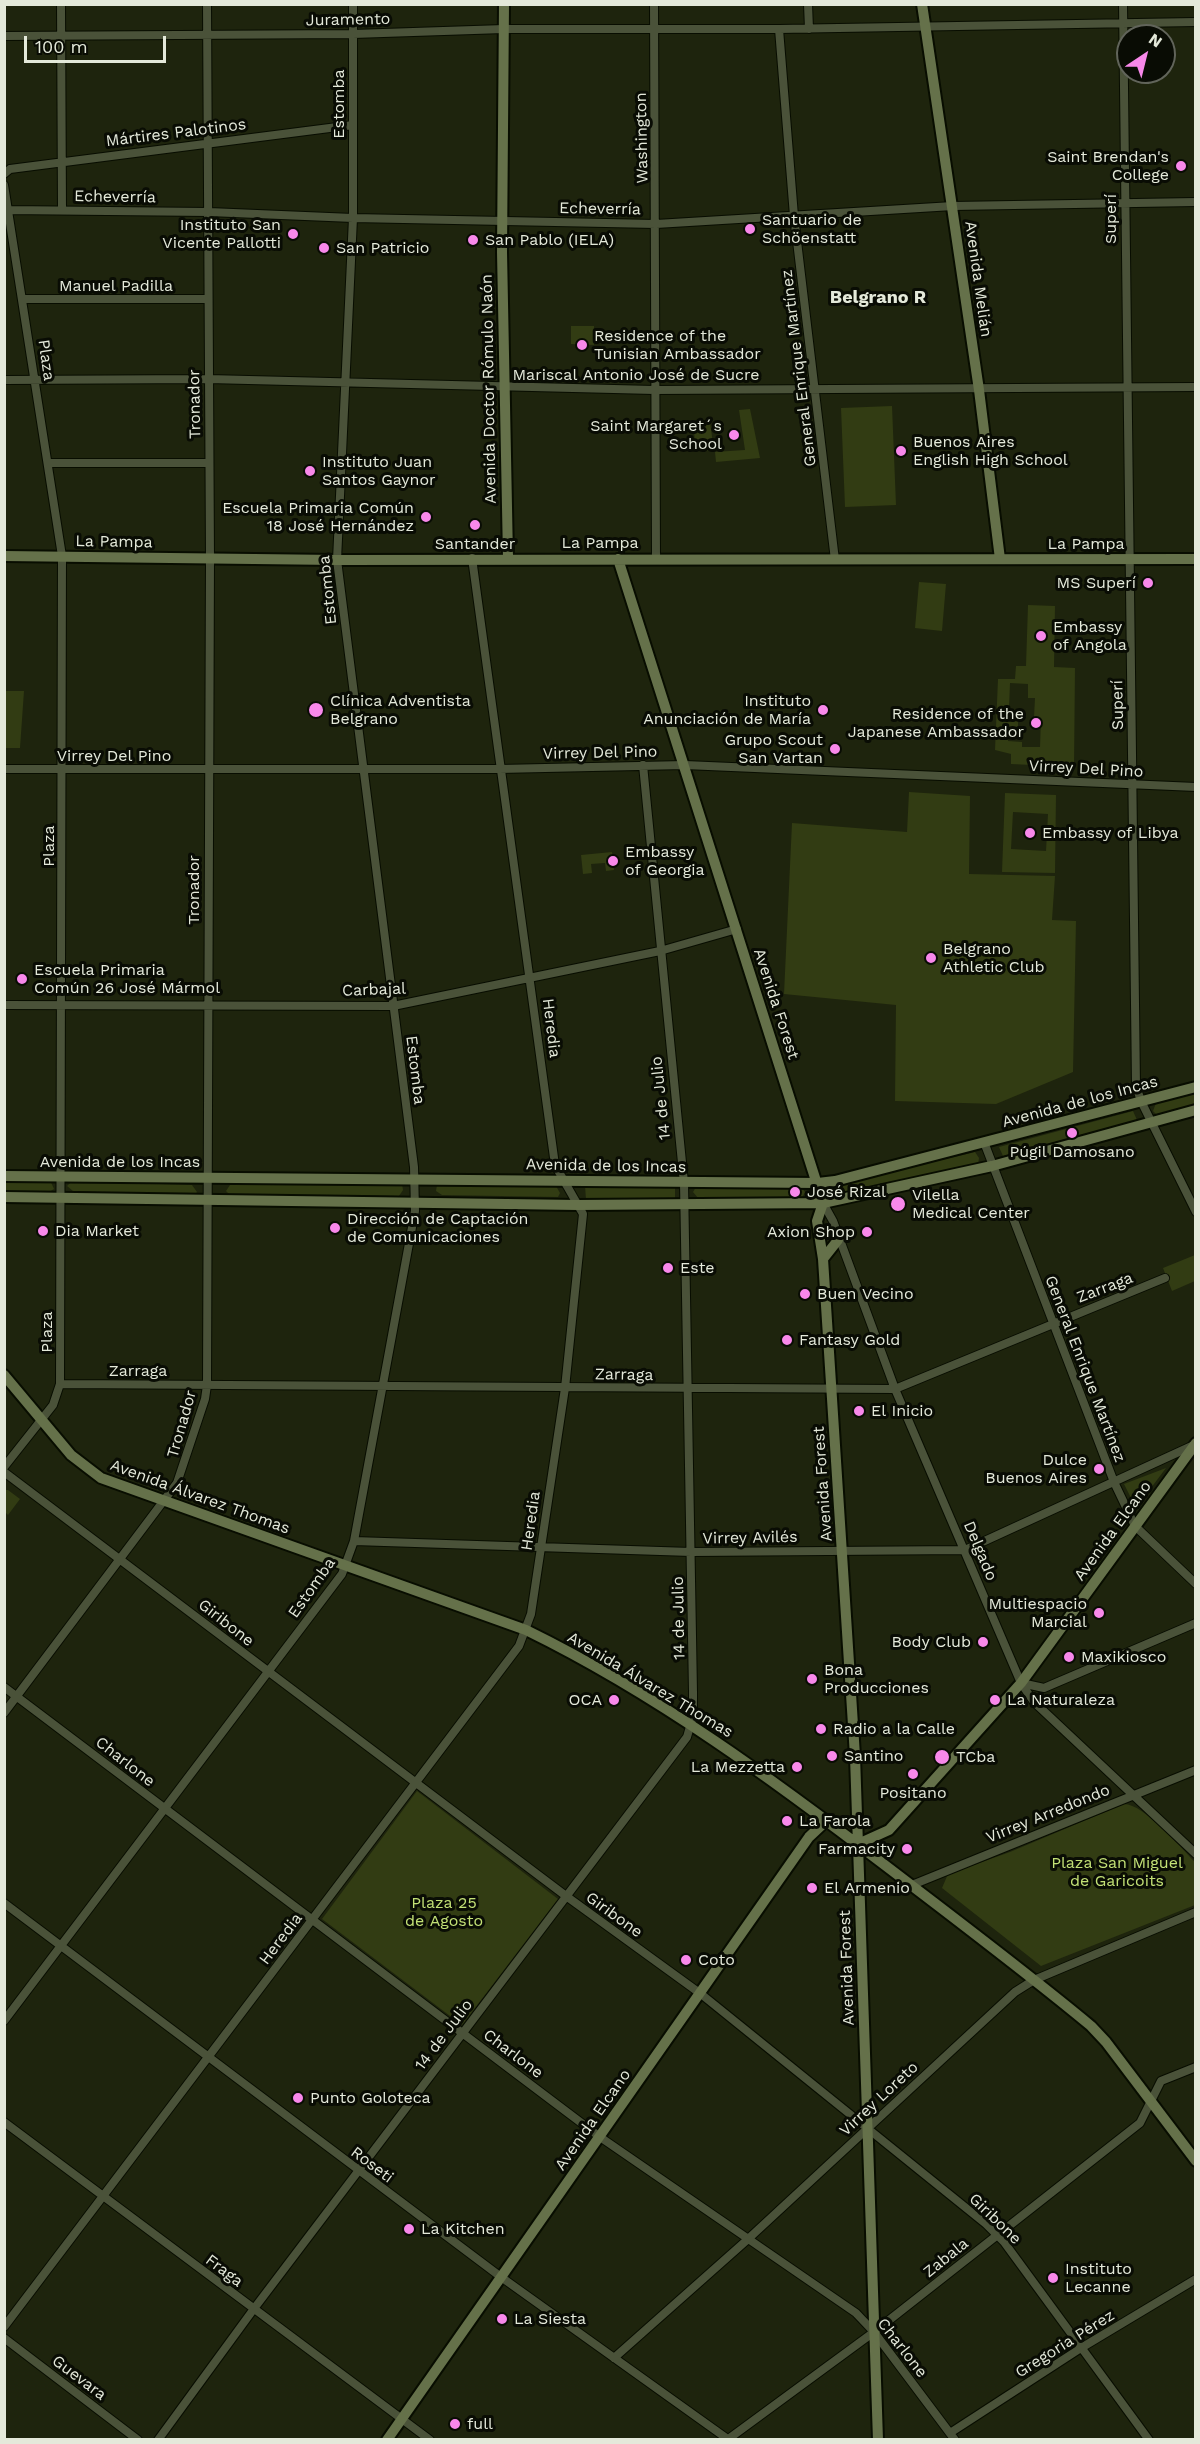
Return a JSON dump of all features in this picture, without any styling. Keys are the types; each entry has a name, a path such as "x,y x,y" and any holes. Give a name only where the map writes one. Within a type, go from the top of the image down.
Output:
{"main road":[{"name":"Avenida Doctor Rómulo Naón","path":"504,4 501,221 508,558"},
{"name":"Avenida Melián","path":"922,4 979,390 1000,559"},
{"name":"La Pampa","path":"4,556 337,560 472,558 1196,559"},
{"name":"Avenida Forest","path":"618,559 823,1203 817,1221 822,1259 843,1550 858,1844 878,2439"},
{"name":"Avenida de los Incas","path":"4,1176 818,1183 835,1181 1196,1087"},
{"path":"4,1197 206,1202 578,1205 823,1203 992,1166 1196,1110"},
{"path":"822,1259 838,1240"},
{"name":"Avenida Álvarez Thomas","path":"4,1375 71,1455 90,1471 115,1485 526,1630 581,1659 692,1724 858,1844 1034,1980 1098,2034 1196,2161"},
{"name":"Avenida Elcano","path":"858,1844 889,1830 1021,1683 1195,1444"},
{"name":"Avenida Elcano","path":"387,2439 809,1837 826,1821"}],"street":[{"path":"61,4 62,209"},
{"name":"Tronador","path":"4,1713 165,1501 180,1476 207,1385 210,559 207,4"},
{"name":"Estomba","path":"4,2021 165,1810 346,1566 354,1541 384,1385 416,1202 415,1178 337,560 353,218 353,4"},
{"name":"Washington","path":"654,4 656,558"},
{"path":"808,4 808,29"},
{"name":"Superí","path":"1123,4 1136,1086 1141,1101 1196,1212"},
{"name":"Juramento","path":"4,36 353,34 504,29 808,29 1196,22"},
{"name":"General Enrique Martínez","path":"779,29 794,216 835,560"},
{"name":"Mártires Palotinos","path":"4,174 10,169 60,161 353,125"},
{"path":"4,185 7,210"},
{"name":"Echeverría","path":"7,210 209,212 353,218 656,224 952,206 1196,202"},
{"name":"Plaza","path":"4,1469 58,1398 60,1384 63,769 62,556 23,299 7,210"},
{"name":"Manuel Padilla","path":"23,299 208,299"},
{"name":"Mariscal Antonio José de Sucre","path":"4,380 208,380 654,390 1196,387"},
{"path":"48,463 209,463"},
{"name":"Heredia","path":"4,2327 519,1646 531,1614 565,1388 583,1214 555,1165 531,978 499,769 472,558"},
{"name":"14 de Julio","path":"158,2439 358,2170 687,1737 692,1724 684,1183 643,765"},
{"name":"Virrey Del Pino","path":"4,769 363,767 499,769 684,765 1196,787"},
{"name":"Carbajal","path":"4,1005 61,1007 208,1004 393,1006 660,951 737,928"},
{"name":"General Enrique Martínez","path":"984,1142 1114,1482 1135,1526 1196,1584"},
{"name":"Delgado","path":"823,1203 833,1221 838,1240 895,1389 1021,1683 1034,1702 1196,1854"},
{"name":"Zarraga","path":"60,1384 384,1385 688,1390 895,1389 1165,1278"},
{"name":"Virrey Avilés","path":"354,1541 541,1545 691,1552 965,1550 1195,1444"},
{"name":"Giribone","path":"4,1469 267,1672 701,1994 997,2235 1149,2439"},
{"path":"1021,1683 1044,1689 1196,1623"},
{"name":"Charlone","path":"4,1687 600,2137 856,2313 874,2332 953,2436"},
{"name":"Virrey Arredondo","path":"912,1886 1132,1794 1196,1770"},
{"name":"Roseti","path":"4,1903 501,2277 728,2439"},
{"name":"Virrey Loreto","path":"614,2358 747,2240 1015,1992 1034,1980 1196,1912"},
{"name":"Zabala","path":"728,2439 874,2332 1140,2124 1161,2081 1196,2067"},
{"name":"Fraga","path":"4,2122 253,2310 430,2439"},
{"name":"Gregoria Pérez","path":"953,2436 1081,2348 1196,2279"},
{"name":"Guevara","path":"4,2338 138,2439"}],"green space":[{"path":"571,326 594,326 594,345 571,344"},
{"path":"892,406 896,505 845,507 841,408"},
{"path":"750,409 760,458 716,462 715,452 745,450 739,410"},
{"path":"710,422 714,451 695,451 694,424"},
{"path":"919,582 946,584 942,631 915,628"},
{"path":"1028,605 1055,606 1054,667 1075,668 1074,767 1011,764 1011,754 995,750 998,679 1015,679 1016,666 1026,666","holes":["1010,683 1028,684 1028,698 1035,698 1034,717 1041,718 1040,747 1022,747 1022,742 1008,741 1009,731 1022,730 1018,729 1018,709 1009,709"]},
{"path":"5,691 24,691 20,748 6,748"},
{"name":"Belgrano Athletic Club","path":"909,792 970,796 969,874 1055,876 1052,920 1076,921 1073,1072 996,1104 895,1101 896,1005 784,994 792,823 907,832"},
{"path":"1005,793 1056,795 1055,873 1002,872","holes":["1013,812 1048,814 1046,851 1011,849"]},
{"path":"612,852 614,870 606,871 605,863 591,864 592,873 583,874 581,855"},
{"path":"1195,1093 1195,1104 1157,1115 1153,1111 1156,1103"},
{"path":"1133,1111 1137,1120 1003,1156 999,1147"},
{"path":"975,1152 979,1158 978,1165 842,1194 837,1189 839,1184"},
{"path":"5,1180 50,1180 54,1189 49,1192 5,1192"},
{"path":"72,1181 192,1185 197,1192 194,1196 73,1191 67,1186"},
{"path":"441,1183 556,1186 560,1193 558,1197 442,1195 436,1191 437,1185"},
{"path":"402,1184 403,1190 399,1196 230,1195 226,1191 230,1185"},
{"path":"585,1185 675,1187 675,1201 586,1200"},
{"path":"696,1187 801,1187 805,1192 802,1198 698,1198 693,1192"},
{"path":"1195,1255 1195,1281 1172,1291 1163,1268"},
{"path":"1166,1468 1136,1508 1124,1484"},
{"path":"5,1490 20,1499 8,1515 5,1512"},
{"name":"Plaza 25 de Agosto","path":"417,1791 558,1899 462,2025 322,1919"},
{"name":"Plaza San Miguel de Garicoits","path":"1124,1804 1132,1806 1151,1818 1195,1862 1195,1905 1041,1966 942,1888 948,1874 1010,1852"}],"place":[{"name":"Saint Brendan's College","path":"1181,166"},
{"name":"Santuario de Schöenstatt","path":"750,229"},
{"name":"Instituto San Vicente Pallotti","path":"293,234"},
{"name":"San Pablo (IELA)","path":"473,240"},
{"name":"San Patricio","path":"324,248"},
{"name":"Residence of the Tunisian Ambassador","path":"582,345"},
{"name":"Saint Margaret´s School","path":"734,435"},
{"name":"Buenos Aires English High School","path":"901,451"},
{"name":"Instituto Juan Santos Gaynor","path":"310,471"},
{"name":"Escuela Primaria Común 18 José Hernández","path":"426,517"},
{"name":"Santander","path":"475,525"},
{"name":"MS Superí","path":"1148,583"},
{"name":"Embassy of Angola","path":"1041,636"},
{"name":"Clínica Adventista Belgrano","path":"316,710"},
{"name":"Instituto Anunciación de María","path":"823,710"},
{"name":"Residence of the Japanese Ambassador","path":"1036,723"},
{"name":"Grupo Scout San Vartan","path":"835,749"},
{"name":"Embassy of Libya","path":"1030,833"},
{"name":"Embassy of Georgia","path":"613,861"},
{"name":"Belgrano Athletic Club","path":"931,958"},
{"name":"Escuela Primaria Común 26 José Mármol","path":"22,979"},
{"name":"Púgil Damosano","path":"1072,1133"},
{"name":"José Rizal","path":"795,1192"},
{"name":"Vilella Medical Center","path":"898,1204"},
{"name":"Dirección de Captación de Comunicaciones","path":"335,1228"},
{"name":"Dia Market","path":"43,1231"},
{"name":"Axion Shop","path":"867,1232"},
{"name":"Este","path":"668,1268"},
{"name":"Buen Vecino","path":"805,1294"},
{"name":"Fantasy Gold","path":"787,1340"},
{"name":"El Inicio","path":"859,1411"},
{"name":"Dulce Buenos Aires","path":"1099,1469"},
{"name":"Multiespacio Marcial","path":"1099,1613"},
{"name":"Body Club","path":"983,1642"},
{"name":"Maxikiosco","path":"1069,1657"},
{"name":"Bona Producciones","path":"812,1679"},
{"name":"OCA","path":"614,1700"},
{"name":"La Naturaleza","path":"995,1700"},
{"name":"Radio a la Calle","path":"821,1729"},
{"name":"Santino","path":"832,1756"},
{"name":"TCba","path":"942,1757"},
{"name":"La Mezzetta","path":"797,1767"},
{"name":"Positano","path":"913,1774"},
{"name":"La Farola","path":"787,1821"},
{"name":"Farmacity","path":"907,1849"},
{"name":"El Armenio","path":"812,1888"},
{"name":"Coto","path":"686,1960"},
{"name":"Punto Goloteca","path":"298,2098"},
{"name":"La Kitchen","path":"409,2229"},
{"name":"Instituto Lecanne","path":"1053,2278"},
{"name":"La Siesta","path":"502,2319"},
{"name":"full","path":"455,2424"}],"district":[{"name":"Belgrano R","path":"878,298"}]}
